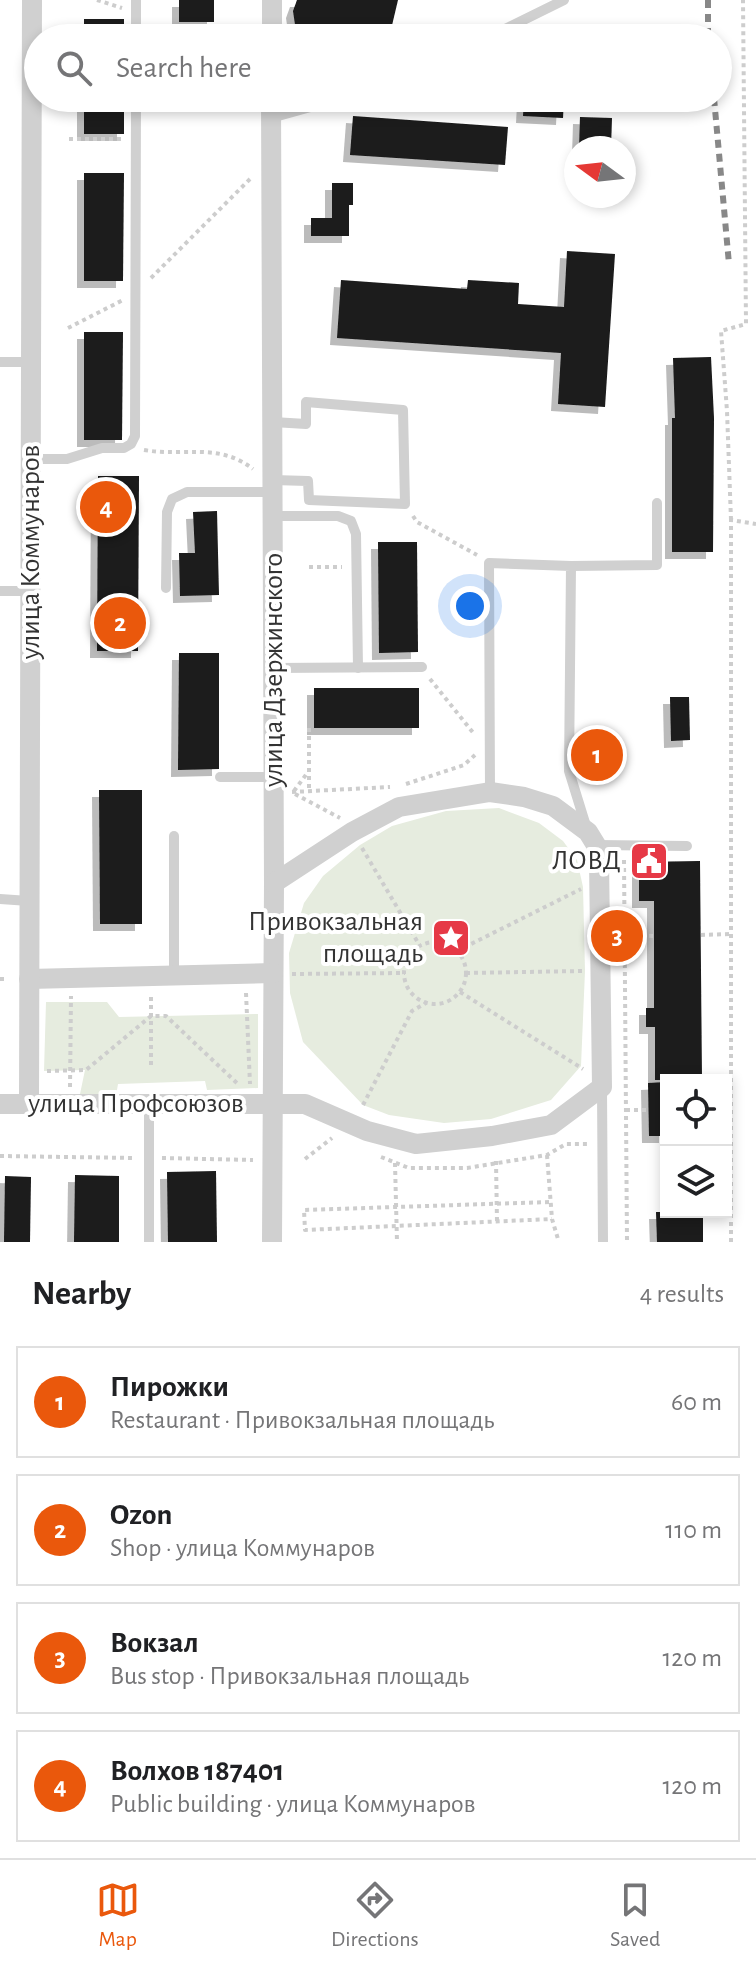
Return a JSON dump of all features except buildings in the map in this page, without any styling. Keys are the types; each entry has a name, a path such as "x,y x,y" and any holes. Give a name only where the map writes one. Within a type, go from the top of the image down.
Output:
{"street":[{"name":"улица Коммунаров","path":"32,0 32,24"},
{"path":"272,0 272,24"},
{"name":"улица Коммунаров","path":"29,1104 32,112"},
{"name":"улица Дзержинского","path":"271,112 274,883 281,974 272,1103 272,1242"},
{"path":"272,1103 305,1104 367,1131 416,1144 492,1136 551,1125 602,1087 599,887 592,838 553,806 524,797 490,792 399,807 352,832 274,883"},
{"path":"29,979 281,974"},
{"name":"улица Профсоюзов","path":"0,1104 272,1103"}],"lane":[{"path":"136,0 136,24"},
{"path":"515,24 564,0"},
{"path":"31,459 67,459 102,448 124,448 131,444 135,436 136,112"},
{"path":"0,362 31,362"},
{"path":"166,588 167,512 172,499 187,492 308,481 309,500 405,504 403,410 306,402 306,424 273,422"},
{"path":"490,792 487,751 489,563 657,565 657,503"},
{"path":"273,516 338,516 351,521 356,534 358,668"},
{"path":"571,566 569,771 592,838 624,845 687,846"},
{"path":"0,591 30,591"},
{"path":"274,668 422,667"},
{"path":"220,777 274,777"},
{"path":"174,836 174,975"},
{"path":"0,899 29,901"},
{"path":"602,1087 603,1242"},
{"path":"149,1103 149,1242"}],"path":[{"path":"97,0 136,12"},
{"path":"728,1074 731,520 721,331 746,324 743,0"},
{"path":"69,139 136,139"},
{"path":"68,328 135,294 250,179"},
{"path":"131,444 158,453 224,453 253,469"},
{"path":"405,504 417,522 489,563"},
{"path":"731,520 756,524"},
{"path":"309,567 357,567"},
{"path":"292,792 396,787 464,765 487,751 422,667"},
{"path":"309,728 309,792"},
{"path":"292,792 309,770"},
{"path":"292,792 346,821"},
{"path":"360,845 420,946"},
{"path":"624,845 627,1242"},
{"path":"457,951 583,887 599,887"},
{"path":"701,935 730,934"},
{"path":"625,935 654,936"},
{"path":"363,1105 412,1011 427,1002 449,1001 460,992 466,973 462,957 444,943 420,946 409,957 405,973 409,988 413,995 427,1002"},
{"path":"466,973 600,971"},
{"path":"245,973 250,1094"},
{"path":"281,974 405,973"},
{"path":"151,976 151,1065"},
{"path":"70,1094 71,978"},
{"path":"460,992 581,1066"},
{"path":"29,1071 86,1070 151,1016 166,1016 239,1085"},
{"path":"626,1110 649,1110"},
{"path":"729,1146 731,1242"},
{"path":"547,1155 549,1202 558,1239"},
{"path":"0,1163 0,1156 253,1159"},
{"path":"496,1161 497,1222"},
{"path":"395,1163 397,1242"},
{"path":"549,1202 304,1210 305,1230 552,1219"}],"shaded area":[{"path":"499,808 539,823 563,841 577,860 583,887 585,971 581,1066 551,1100 491,1119 444,1123 389,1115 363,1105 303,1042 290,993 289,953 304,903 323,876 360,845 392,826 446,811"},
{"path":"46,1002 107,1002 119,1017 258,1014 258,1088 207,1090 205,1081 118,1084 116,1096 80,1094 85,1070 44,1071"}],"railway":[{"path":"708,0 708,24"},
{"path":"715,112 729,264"}],"place":[{"name":"Волхов 187401","path":"106,507"},
{"name":"Ozon","path":"120,623"},
{"name":"Пирожки","path":"597,755"},
{"name":"ЛОВД","path":"649,861"},
{"name":"Вокзал","path":"617,936"},
{"name":"Привокзальная площадь","path":"451,938"}]}
